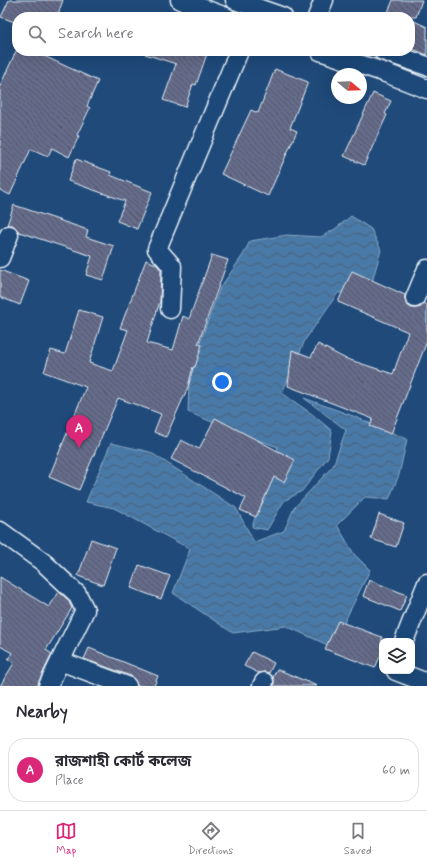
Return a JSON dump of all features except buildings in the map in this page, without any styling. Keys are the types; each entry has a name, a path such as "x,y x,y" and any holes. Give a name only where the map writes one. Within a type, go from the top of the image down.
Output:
{"street":[{"path":"180,0 212,12"},
{"path":"235,0 253,12"},
{"path":"319,12 324,0"},
{"path":"170,309 172,266 157,249 237,56"},
{"path":"335,56 427,89"},
{"path":"398,56 427,66"},
{"path":"0,258 9,235"},
{"path":"415,298 427,269"},
{"path":"0,532 43,562 76,594 85,610 48,686"},
{"path":"405,638 427,584"},
{"path":"60,661 126,686"},
{"path":"404,674 427,683"}],"water":[{"path":"351,216 371,229 381,250 372,282 365,291 338,293 305,340 282,393 312,414 332,431 328,457 302,491 284,501 267,530 252,527 278,447 236,432 188,412 189,384 200,342 220,288 243,255 250,241 287,235 321,237 335,229"},
{"path":"304,398 353,416 407,439 399,475 389,499 365,497 337,525 354,554 370,570 332,647 286,626 233,633 173,593 190,549 114,508 86,502 111,443 150,452 236,508 254,542 284,531 294,508 333,466 346,430"}],"place":[{"name":"রাজশাহী কোর্ট কলেজ","path":"79,448"}]}
